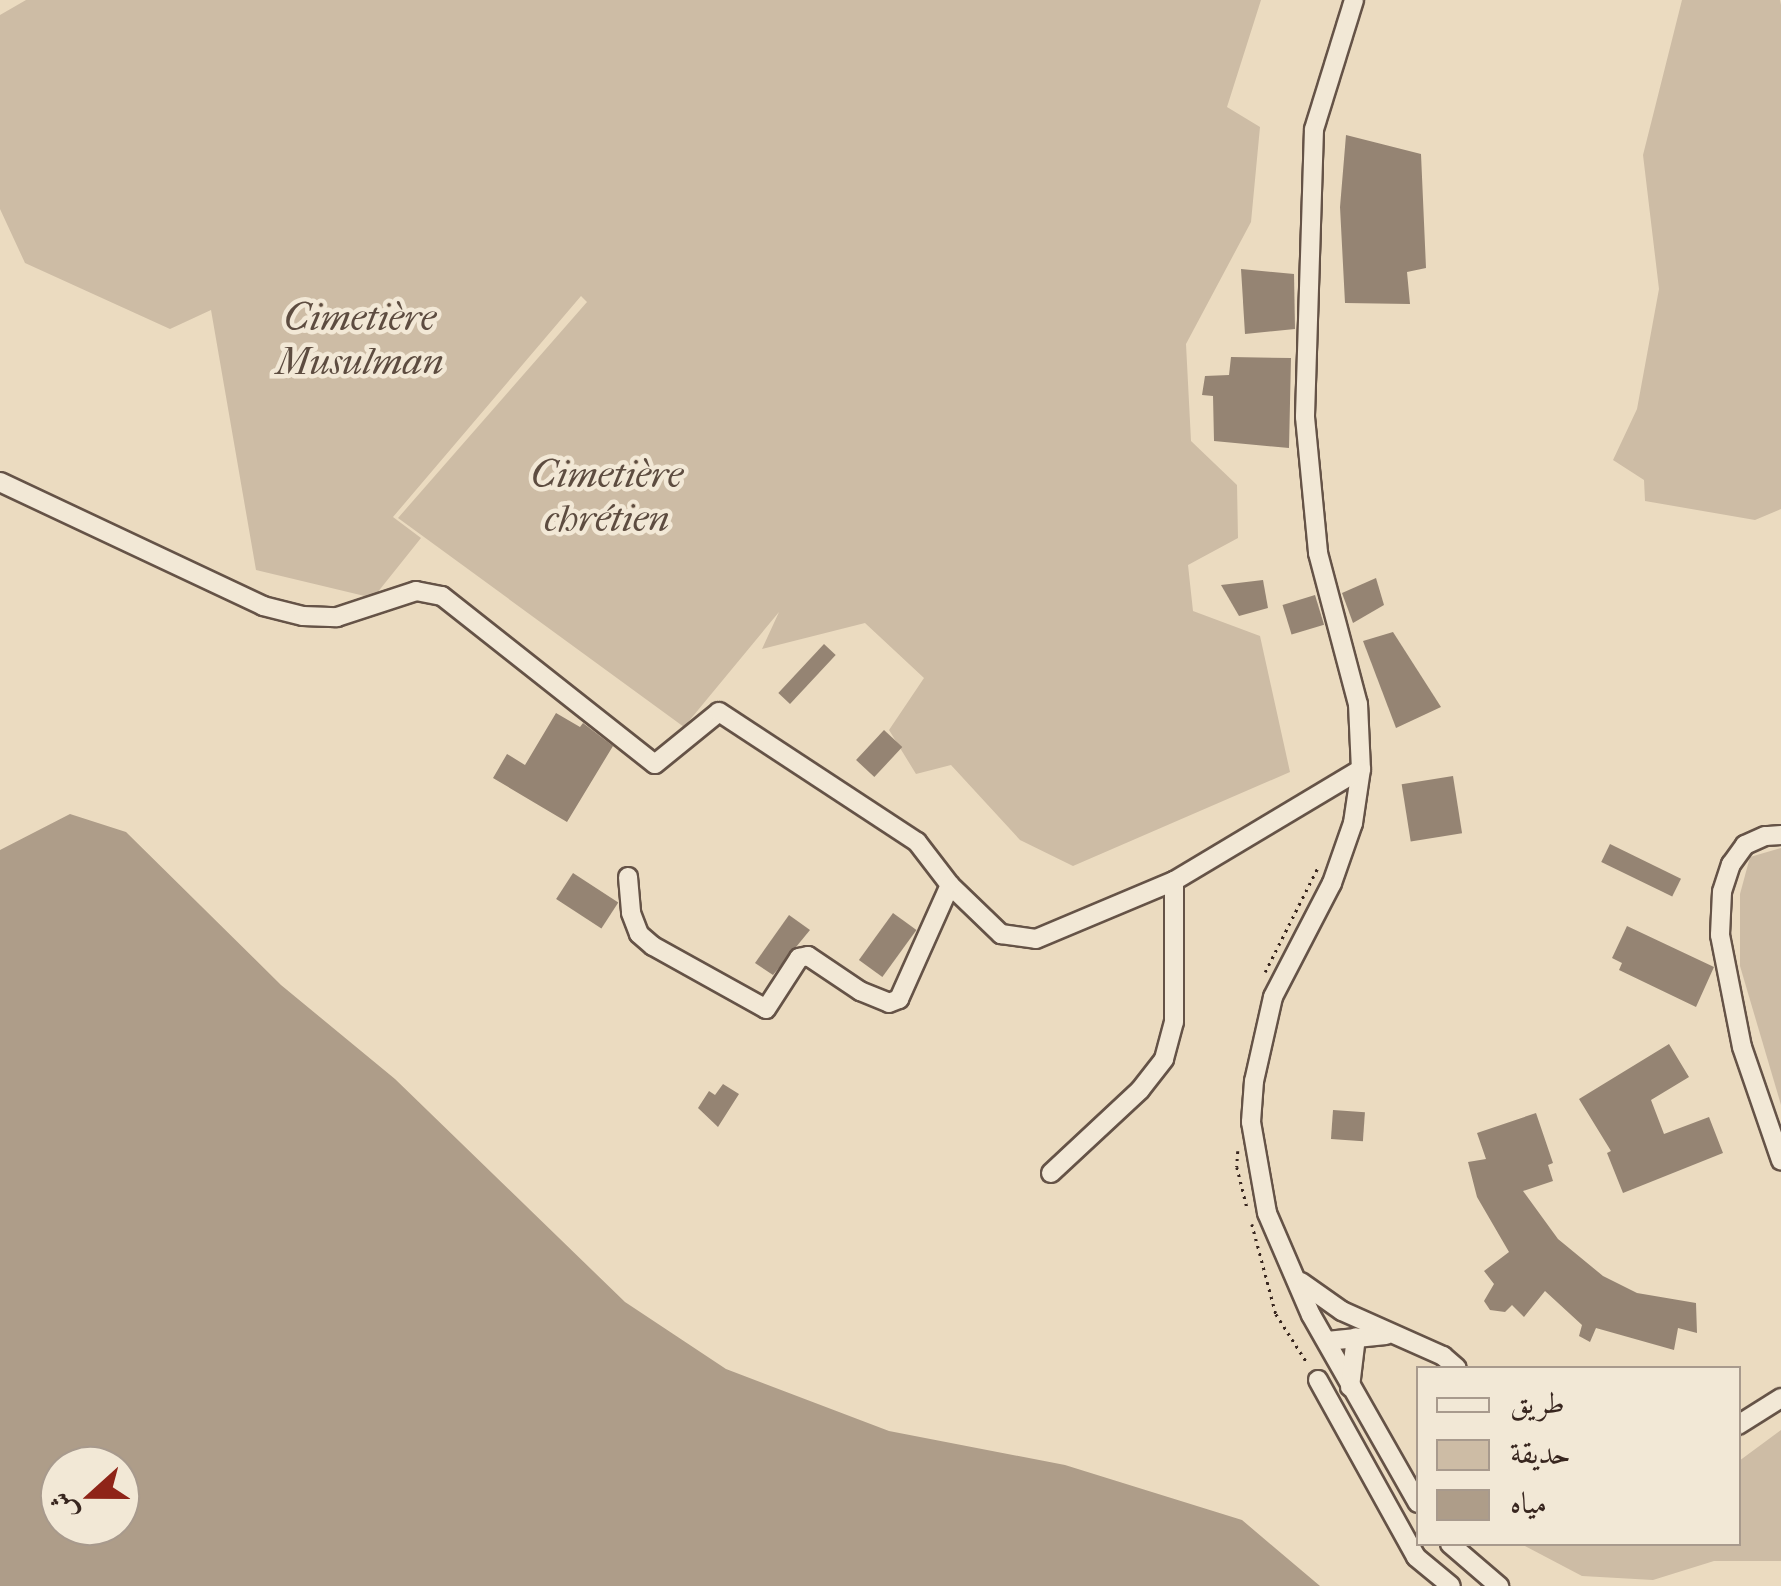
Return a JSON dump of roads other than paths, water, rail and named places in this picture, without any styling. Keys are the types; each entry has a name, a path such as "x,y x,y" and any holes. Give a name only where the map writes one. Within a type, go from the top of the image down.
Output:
{"street":[{"path":"1354,0 1314,129 1305,417 1318,553 1358,704 1361,769 1353,823 1332,882 1274,997 1254,1081 1251,1122 1267,1214 1311,1316 1416,1499"},
{"path":"0,482 263,606 304,616 337,616 416,590 442,596 655,764 719,712 917,842 950,885 1001,934 1036,939 1174,880 1361,769"},
{"path":"1781,835 1766,836 1746,845 1732,864 1722,892 1720,934 1742,1047 1781,1160"},
{"path":"628,876 639,934 653,946 766,1009 799,958 808,956 860,991 889,1003 899,999 950,885"},
{"path":"1051,1172 1140,1090 1164,1059 1174,1022 1174,880"},
{"path":"1295,1276 1342,1311 1443,1356 1455,1366"},
{"path":"1311,1316 1342,1311"},
{"path":"1327,1340 1391,1334"},
{"path":"1350,1388 1356,1337"},
{"path":"1318,1380 1416,1557 1450,1586"},
{"path":"1741,1424 1781,1398"},
{"path":"1762,1412 1781,1406"},
{"path":"1452,1546 1499,1586"}],"water":[{"path":"70,814 126,832 281,985 395,1079 625,1302 726,1369 889,1431 1065,1465 1242,1520 1320,1586 0,1586 0,850"}],"park label":[{"name":"Cimetière Musulman","path":"360,340"},
{"name":"Cimetière chrétien","path":"607,497"}]}
